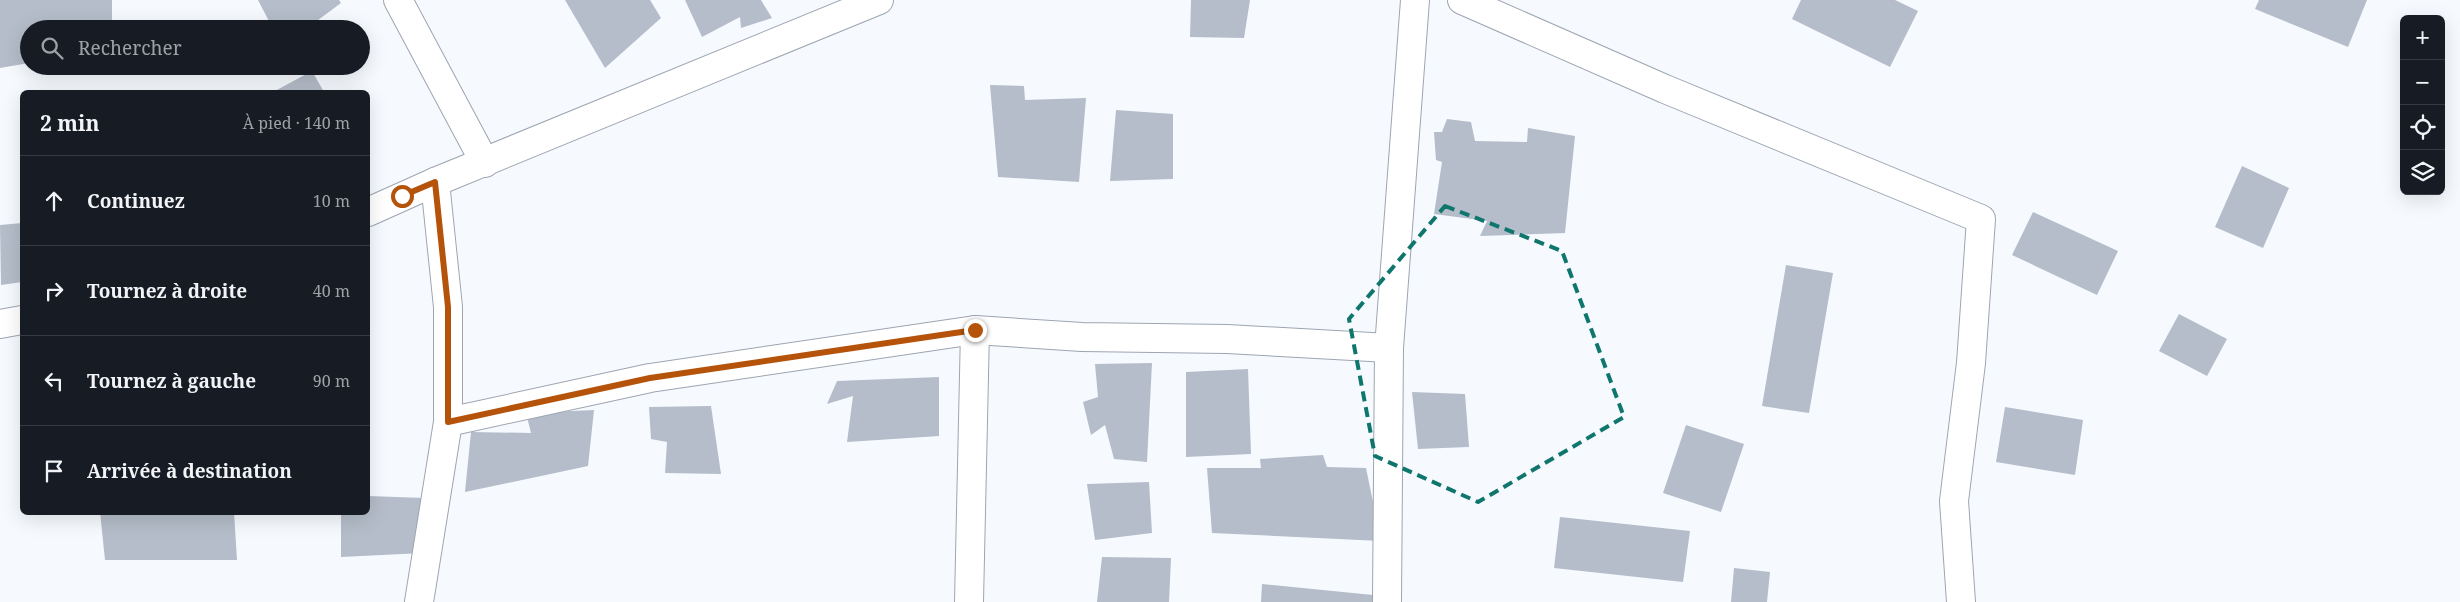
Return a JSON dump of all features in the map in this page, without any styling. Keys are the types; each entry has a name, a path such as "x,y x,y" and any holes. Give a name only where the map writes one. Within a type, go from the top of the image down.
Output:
{"street":[{"path":"398,0 485,163"},
{"path":"370,211 435,182 880,0"},
{"path":"1387,602 1389,348 1415,0"},
{"path":"1462,0 1665,89 1981,219 1971,363 1954,501 1961,602"},
{"path":"419,602 448,422 448,307 435,182"},
{"path":"0,324 20,320"},
{"path":"448,422 650,378 975,330 1082,337 1227,339 1389,348"},
{"path":"969,602 975,330"}],"highlighted area":[{"path":"1445,206 1562,251 1624,417 1478,502 1375,456 1349,319"}],"building":[{"path":"0,0 112,0 112,20 20,20 20,65 0,68"},
{"path":"258,0 339,0 341,3 318,20 268,20"},
{"path":"565,0 650,0 661,18 605,68"},
{"path":"685,0 761,0 772,18 741,28 740,17 702,37"},
{"path":"1191,0 1250,0 1244,38 1190,37"},
{"path":"1801,0 1895,0 1918,11 1890,67 1792,19"},
{"path":"2259,0 2367,0 2348,47 2255,9"},
{"path":"305,75 314,75 323,90 277,90"},
{"path":"990,85 1024,86 1025,100 1086,98 1079,182 998,177"},
{"path":"1116,110 1173,114 1173,179 1110,181"},
{"path":"1447,119 1471,122 1475,141 1527,142 1528,128 1575,136 1565,233 1480,236 1487,221 1434,214 1442,162 1436,160 1434,132 1442,132"},
{"path":"2242,166 2289,188 2263,248 2215,227"},
{"path":"2033,212 2118,251 2097,295 2012,255"},
{"path":"20,223 20,282 1,285 0,225"},
{"path":"1786,265 1833,273 1809,413 1762,406"},
{"path":"2179,314 2227,339 2207,376 2159,351"},
{"path":"1152,363 1147,462 1114,459 1105,425 1091,435 1083,402 1098,397 1095,364"},
{"path":"1248,369 1251,454 1186,457 1186,372"},
{"path":"939,377 939,436 847,442 853,396 827,404 837,381"},
{"path":"1412,392 1465,394 1469,447 1418,449"},
{"path":"711,406 721,474 665,473 667,442 651,439 649,407"},
{"path":"2005,407 2083,420 2075,475 1996,462"},
{"path":"594,410 588,466 465,492 471,432 531,433 526,413"},
{"path":"1686,425 1744,444 1721,512 1663,493"},
{"path":"1323,455 1327,467 1366,468 1381,541 1212,533 1207,468 1261,468 1260,459"},
{"path":"1149,482 1152,533 1095,540 1087,484"},
{"path":"370,496 425,498 423,553 341,557 341,515 370,515"},
{"path":"100,515 234,515 237,560 105,560"},
{"path":"1560,517 1690,531 1683,582 1554,568"},
{"path":"1102,557 1171,558 1169,602 1097,602"},
{"path":"1734,568 1770,572 1767,602 1731,602"},
{"path":"1262,584 1373,595 1373,602 1261,602"}],"route":[{"path":"402,196 435,182 448,307 448,422 650,378 975,330"}]}
